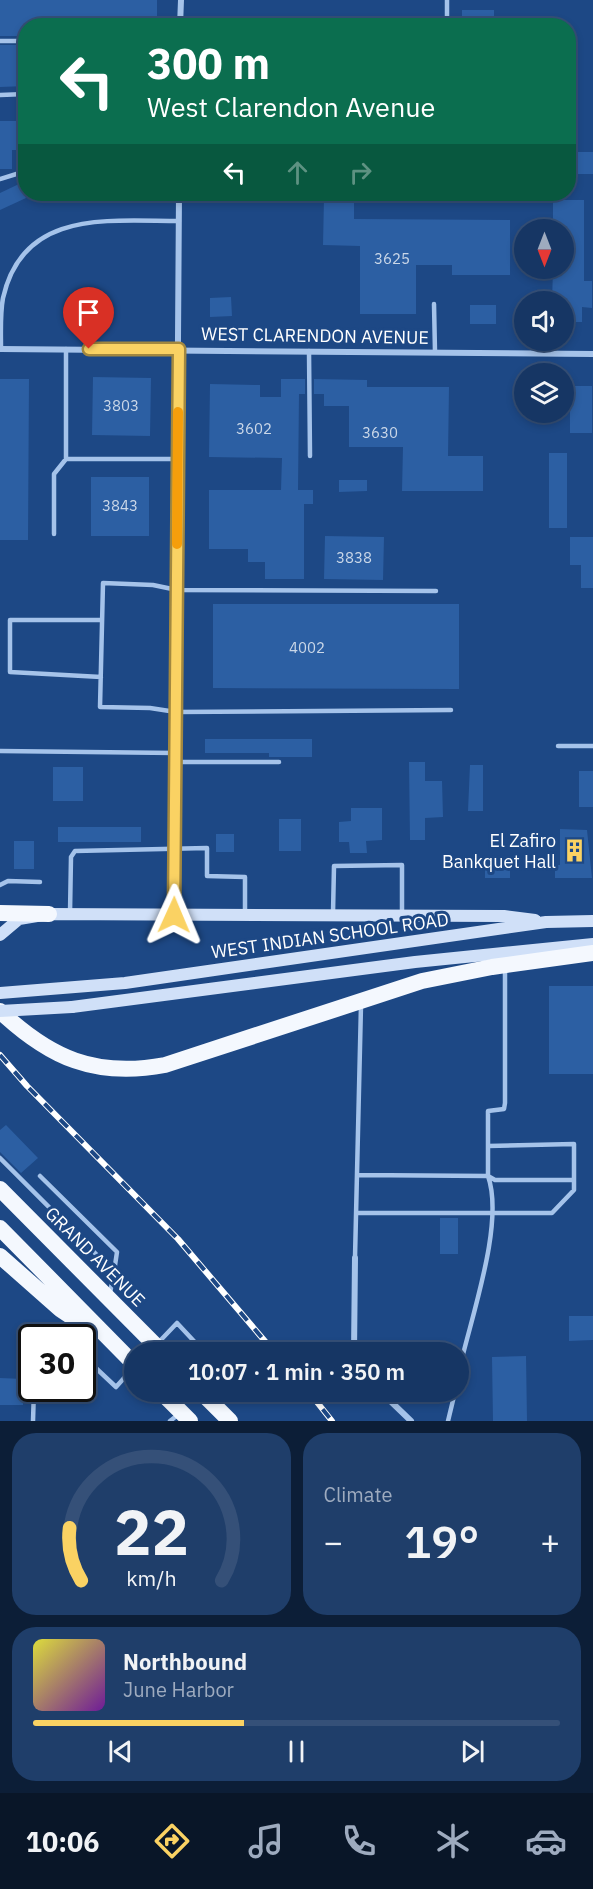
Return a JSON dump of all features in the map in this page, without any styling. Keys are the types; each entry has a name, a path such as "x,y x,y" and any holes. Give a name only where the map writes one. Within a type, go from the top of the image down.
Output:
{"highway":[{"path":"0,913 49,914"},
{"path":"0,1011 33,1040 62,1057 98,1068 132,1070 165,1065 361,999 432,979 593,953"},
{"name":"GRAND AVENUE","path":"0,1189 152,1342"},
{"path":"0,1228 124,1354"},
{"path":"0,1256 60,1309 121,1351"},
{"path":"168,1402 180,1418 215,1406"},
{"path":"211,1402 230,1421"}],"main road":[{"path":"0,935 18,919 49,914 504,916 546,921"},
{"name":"WEST INDIAN SCHOOL ROAD","path":"0,993 125,983 546,921 593,921"},
{"name":"WEST INDIAN SCHOOL ROAD","path":"0,1011 72,1006 426,960 593,944"}],"street":[{"path":"180,18 181,0"},
{"path":"174,915 179,201"},
{"name":"WEST CLARENDON AVENUE","path":"0,349 593,354"},
{"path":"354,1342 355,1258"},
{"path":"391,1402 411,1421"}],"lane":[{"path":"447,0 447,18"},
{"path":"0,41 18,41"},
{"path":"0,95 18,94"},
{"path":"0,179 18,173"},
{"path":"0,349 5,291 16,264 28,248 46,235 90,221 179,221"},
{"path":"434,304 435,352"},
{"path":"54,534 54,474 66,459 66,349"},
{"path":"309,351 310,456"},
{"path":"66,459 178,459"},
{"path":"436,591 177,590 153,585 103,584 100,707 150,708 176,712 451,711"},
{"path":"101,677 10,672 10,620 102,620"},
{"path":"558,746 593,746"},
{"path":"0,752 176,753"},
{"path":"176,762 279,762"},
{"path":"70,914 71,857 75,850 207,848 207,876 245,877 245,915"},
{"path":"333,915 334,866 402,866 402,915"},
{"path":"0,885 8,881 40,882"},
{"path":"466,1342 491,1227 488,1111 504,1109 506,1103 505,966"},
{"path":"355,1258 361,999"},
{"path":"356,1213 552,1213 574,1190 574,1144 488,1146"},
{"path":"0,1158 114,1272"},
{"path":"357,1175 488,1176 495,1180 574,1180"},
{"path":"40,1176 117,1252 109,1299"},
{"path":"164,1342 177,1323 195,1342"},
{"path":"96,1368 116,1387 124,1378"},
{"path":"33,1421 34,1402"},
{"path":"215,1406 219,1402"},
{"path":"448,1421 452,1402"}],"building":[{"path":"0,0 157,0 157,18 18,18 18,36 0,36"},
{"path":"462,10 494,10 494,18 462,18"},
{"path":"0,45 18,45 18,86 0,87"},
{"path":"0,121 18,121 18,150 12,150 12,169 0,169"},
{"path":"576,152 593,152 593,174 576,174"},
{"path":"18,184 20,201 0,210 0,193"},
{"path":"584,200 584,281 592,281 592,308 582,307 582,322 574,322 574,291 552,291 553,279 574,279 574,219 553,219 553,201"},
{"path":"324,201 354,201 354,219 510,220 510,275 452,275 452,265 416,265 416,314 360,314 360,246 323,245"},
{"path":"231,297 232,316 210,317 210,298"},
{"path":"470,305 496,305 496,324 470,324"},
{"path":"93,377 151,378 150,436 92,435"},
{"path":"0,379 29,379 28,540 0,540"},
{"path":"281,379 305,379 305,394 299,394 298,490 313,490 313,504 304,504 304,579 265,579 265,562 248,562 248,549 209,549 209,490 281,490 282,458 209,457 210,384 260,385 260,397 281,397"},
{"path":"314,379 367,380 367,387 449,387 448,456 483,456 483,491 402,491 403,447 349,447 349,406 324,406 324,394 314,394"},
{"path":"574,386 592,386 592,433 570,433 570,423 574,423"},
{"path":"549,453 567,453 567,528 549,528"},
{"path":"91,477 149,477 149,536 91,536"},
{"path":"339,480 367,480 367,491 339,492"},
{"path":"325,536 384,537 383,580 324,579"},
{"path":"570,537 593,537 593,588 581,588 581,565 570,565"},
{"path":"213,604 459,604 459,689 213,688"},
{"path":"205,739 312,739 312,757 269,757 269,753 205,753"},
{"path":"409,762 425,762 425,781 442,781 443,817 425,818 425,840 410,840"},
{"path":"470,765 483,765 483,811 468,811"},
{"path":"53,767 83,767 83,801 53,801"},
{"path":"579,771 593,771 593,807 579,807"},
{"path":"351,808 382,808 382,840 366,841 367,853 350,853 349,842 339,842 339,822 351,821"},
{"path":"279,819 301,819 301,851 279,851"},
{"path":"58,827 141,827 141,842 58,842"},
{"name":"El Zafiro Bankquet Hall","path":"560,829 587,830 592,878 555,878 555,865 560,865"},
{"path":"216,834 234,834 234,852 216,852"},
{"path":"14,841 34,841 34,869 14,869"},
{"path":"485,865 510,865 510,878 485,878"},
{"path":"549,986 593,986 593,1074 549,1074"},
{"path":"6,1125 38,1158 21,1173 0,1152 0,1130"},
{"path":"440,1218 458,1218 458,1254 440,1254"},
{"path":"569,1316 593,1316 593,1340 569,1341"},
{"path":"526,1356 527,1421 493,1421 492,1357"},
{"path":"0,1378 18,1379 18,1402 23,1402 23,1405 0,1405"}],"railway":[{"path":"0,1055 27,1086 178,1239 266,1342"},
{"path":"317,1402 332,1421"}],"slow traffic":[{"path":"177,544 178,412"}],"place":[{"name":"El Zafiro Bankquet Hall","path":"574,851"}],"route":[{"path":"89,349 179,349 174,915"}]}
